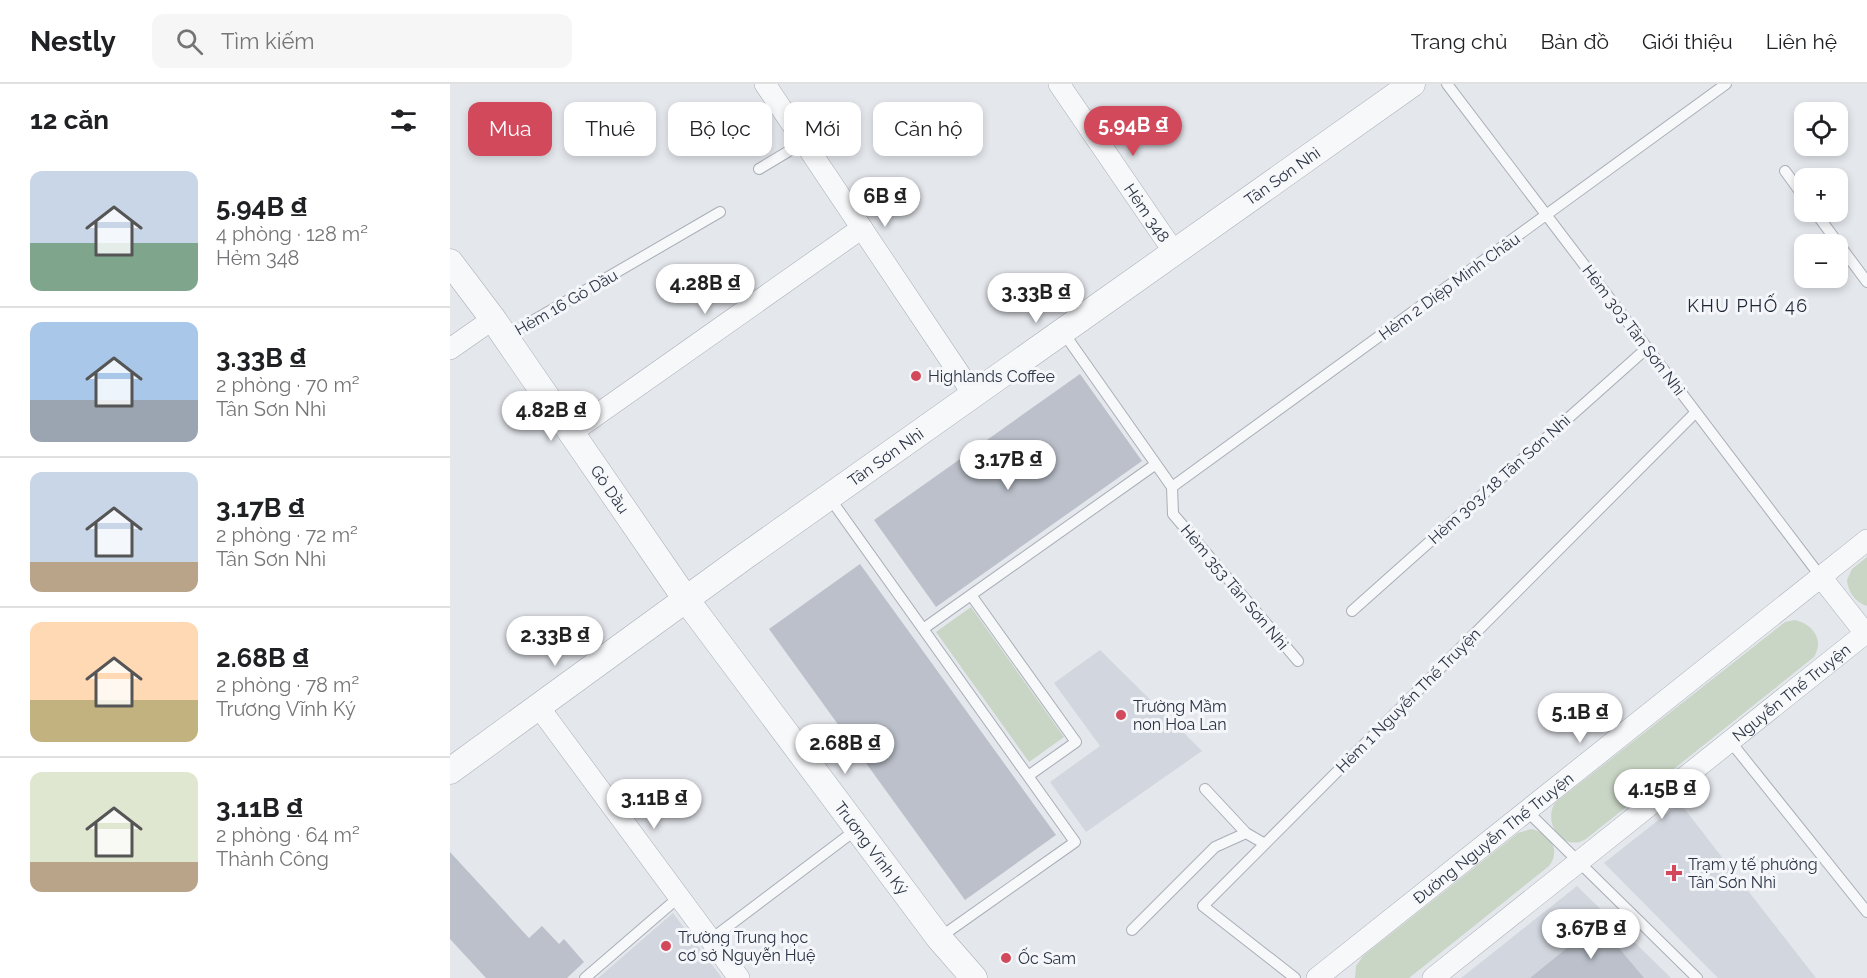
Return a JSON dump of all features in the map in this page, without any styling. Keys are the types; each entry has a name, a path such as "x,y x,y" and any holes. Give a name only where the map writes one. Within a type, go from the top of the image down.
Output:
{"street":[{"name":"Hẻm 348","path":"1059,84 1174,252"},
{"name":"Tân Sơn Nhì","path":"450,771 685,598 1412,84"},
{"path":"768,85 784,110"},
{"path":"813,156 973,394"},
{"path":"570,433 862,228"},
{"name":"Gò Dầu","path":"450,262 499,328 685,598"},
{"path":"450,349 499,328"},
{"name":"Đường Nguyễn Thế Truyện","path":"1317,978 1867,540"},
{"path":"1821,577 1866,634"},
{"name":"Trương Vĩnh Ký","path":"685,598 939,938 974,978"},
{"name":"Nguyễn Thế Truyện","path":"1433,978 1866,634"},
{"path":"538,706 739,978"}],"lane":[{"name":"Hẻm 303 Tân Sơn Nhì","path":"1447,84 1821,577"},
{"name":"Hẻm 2 Diệp Minh Châu","path":"1172,487 1546,215 1712,88 1726,84"},
{"path":"759,169 784,154"},
{"path":"1785,171 1794,183"},
{"name":"Hẻm 16 Gò Dầu","path":"499,328 720,212"},
{"path":"1822,222 1867,282"},
{"name":"Hẻm 353 Tân Sơn Nhì","path":"1063,332 1172,487 1173,514 1298,661"},
{"name":"Hẻm 303/18 Tân Sơn Nhì","path":"1352,611 1647,348"},
{"name":"Hẻm 1 Nguyễn Thế Truyện","path":"1295,978 1203,906 1696,412"},
{"path":"923,629 1156,464"},
{"path":"828,497 1076,842 939,938"},
{"path":"971,595 1076,742 1029,776"},
{"path":"1730,741 1867,912"},
{"path":"1205,789 1246,833 1265,844"},
{"path":"1527,811 1697,978"},
{"path":"710,940 857,829"},
{"path":"1132,930 1215,847 1246,833"},
{"path":"585,978 679,897"}],"shaded area":[{"name":"Trường Mầm non Hoa Lan","path":"1100,650 1202,751 1086,832 1050,782 1100,746 1054,683"},
{"path":"1680,803 1816,978 1718,978 1604,863"},
{"path":"1577,886 1671,978 1461,978"},
{"name":"Trường Trung học cơ sở Nguyễn Huệ","path":"673,913 722,978 598,978"}],"green space":[{"path":"1867,557 1867,606 1853,596 1847,580 1852,569"},
{"path":"971,607 1064,737 1029,762 936,632"},
{"path":"1795,620 1807,625 1815,633 1818,644 1814,657 1586,839 1570,842 1557,834 1551,819 1555,803 1785,622"},
{"path":"1531,829 1543,834 1552,842 1554,853 1549,866 1409,978 1355,978 1356,966 1363,956 1518,833"}],"building":[{"path":"1080,374 1142,461 936,607 874,520"},
{"path":"860,564 1056,835 965,900 769,629"},
{"path":"450,852 529,938 542,926 559,944 564,939 584,962 567,978 486,978 450,939"},
{"path":"1598,923 1644,978 1530,978"}],"place":[{"name":"Highlands Coffee","path":"916,376"},
{"name":"Trường Mầm non Hoa Lan","path":"1121,715"},
{"name":"Trạm y tế phường Tân Sơn Nhì","path":"1674,873"},
{"name":"Trường Trung học cơ sở Nguyễn Huệ","path":"666,946"},
{"name":"Ốc Sam","path":"1006,958"}],"district":[{"name":"KHU PHỐ 46","path":"1748,306"}]}
